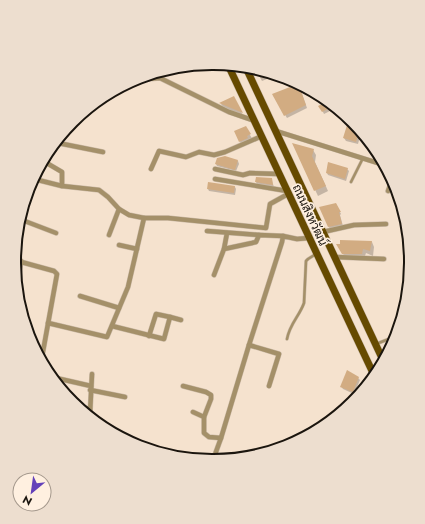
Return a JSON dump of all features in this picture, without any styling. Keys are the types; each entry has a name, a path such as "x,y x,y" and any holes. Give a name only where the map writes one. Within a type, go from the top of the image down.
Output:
{"main road":[{"name":"ถนนสิงหวัฒน์","path":"231,72 371,369"},
{"name":"ถนนสิงหวัฒน์","path":"249,74 380,354"}],"street":[{"path":"160,78 229,112 256,122"},
{"path":"276,131 376,162"},
{"path":"151,169 159,151 186,157 196,153 214,155 225,152 262,136"},
{"path":"62,144 103,152"},
{"path":"48,164 62,172 62,186"},
{"path":"216,169 243,175 250,173 279,174"},
{"path":"215,179 288,192"},
{"path":"40,180 62,186 99,190 119,209 129,215 144,218 168,218 266,228 270,204 288,192"},
{"path":"109,235 119,209"},
{"path":"48,323 107,337 128,287 144,218"},
{"path":"26,221 56,233"},
{"path":"323,232 354,225 386,224"},
{"path":"207,231 283,236 297,239 309,238"},
{"path":"214,274 224,249 228,233"},
{"path":"224,249 256,242 259,235"},
{"path":"215,454 283,236"},
{"path":"119,244 137,249"},
{"path":"335,257 384,259"},
{"path":"21,261 54,271 57,274 43,351"},
{"path":"80,296 119,308"},
{"path":"149,336 156,314 182,320"},
{"path":"112,326 164,339 170,317"},
{"path":"249,345 279,354 269,386"},
{"path":"90,409 90,388 92,374"},
{"path":"62,380 125,397"},
{"path":"183,386 206,392 210,395 211,399 204,418 204,433 209,437 221,438"},
{"path":"193,412 204,418"}],"lane":[{"path":"351,182 363,157"},
{"path":"287,339 290,327 302,309 304,303 306,261 316,254"},
{"path":"376,345 387,340"}],"building":[{"path":"290,87 302,92 306,105 284,116 272,94"},
{"path":"234,96 243,113 219,103"},
{"path":"321,104 327,109 322,112 318,106"},
{"path":"246,126 251,134 247,136 248,138 239,142 234,131"},
{"path":"347,126 357,137 356,142 343,138"},
{"path":"292,143 314,149 312,156 326,186 314,191"},
{"path":"225,156 238,160 235,170 215,164 217,158"},
{"path":"328,162 348,168 345,179 326,173"},
{"path":"256,177 272,178 273,185 255,182"},
{"path":"208,182 235,186 234,193 207,189"},
{"path":"336,203 341,212 339,212 342,224 328,227 319,207"},
{"path":"340,240 372,241 370,251 363,249 362,254 342,254 336,244 340,244"},
{"path":"347,370 359,377 353,392 340,387"}]}
